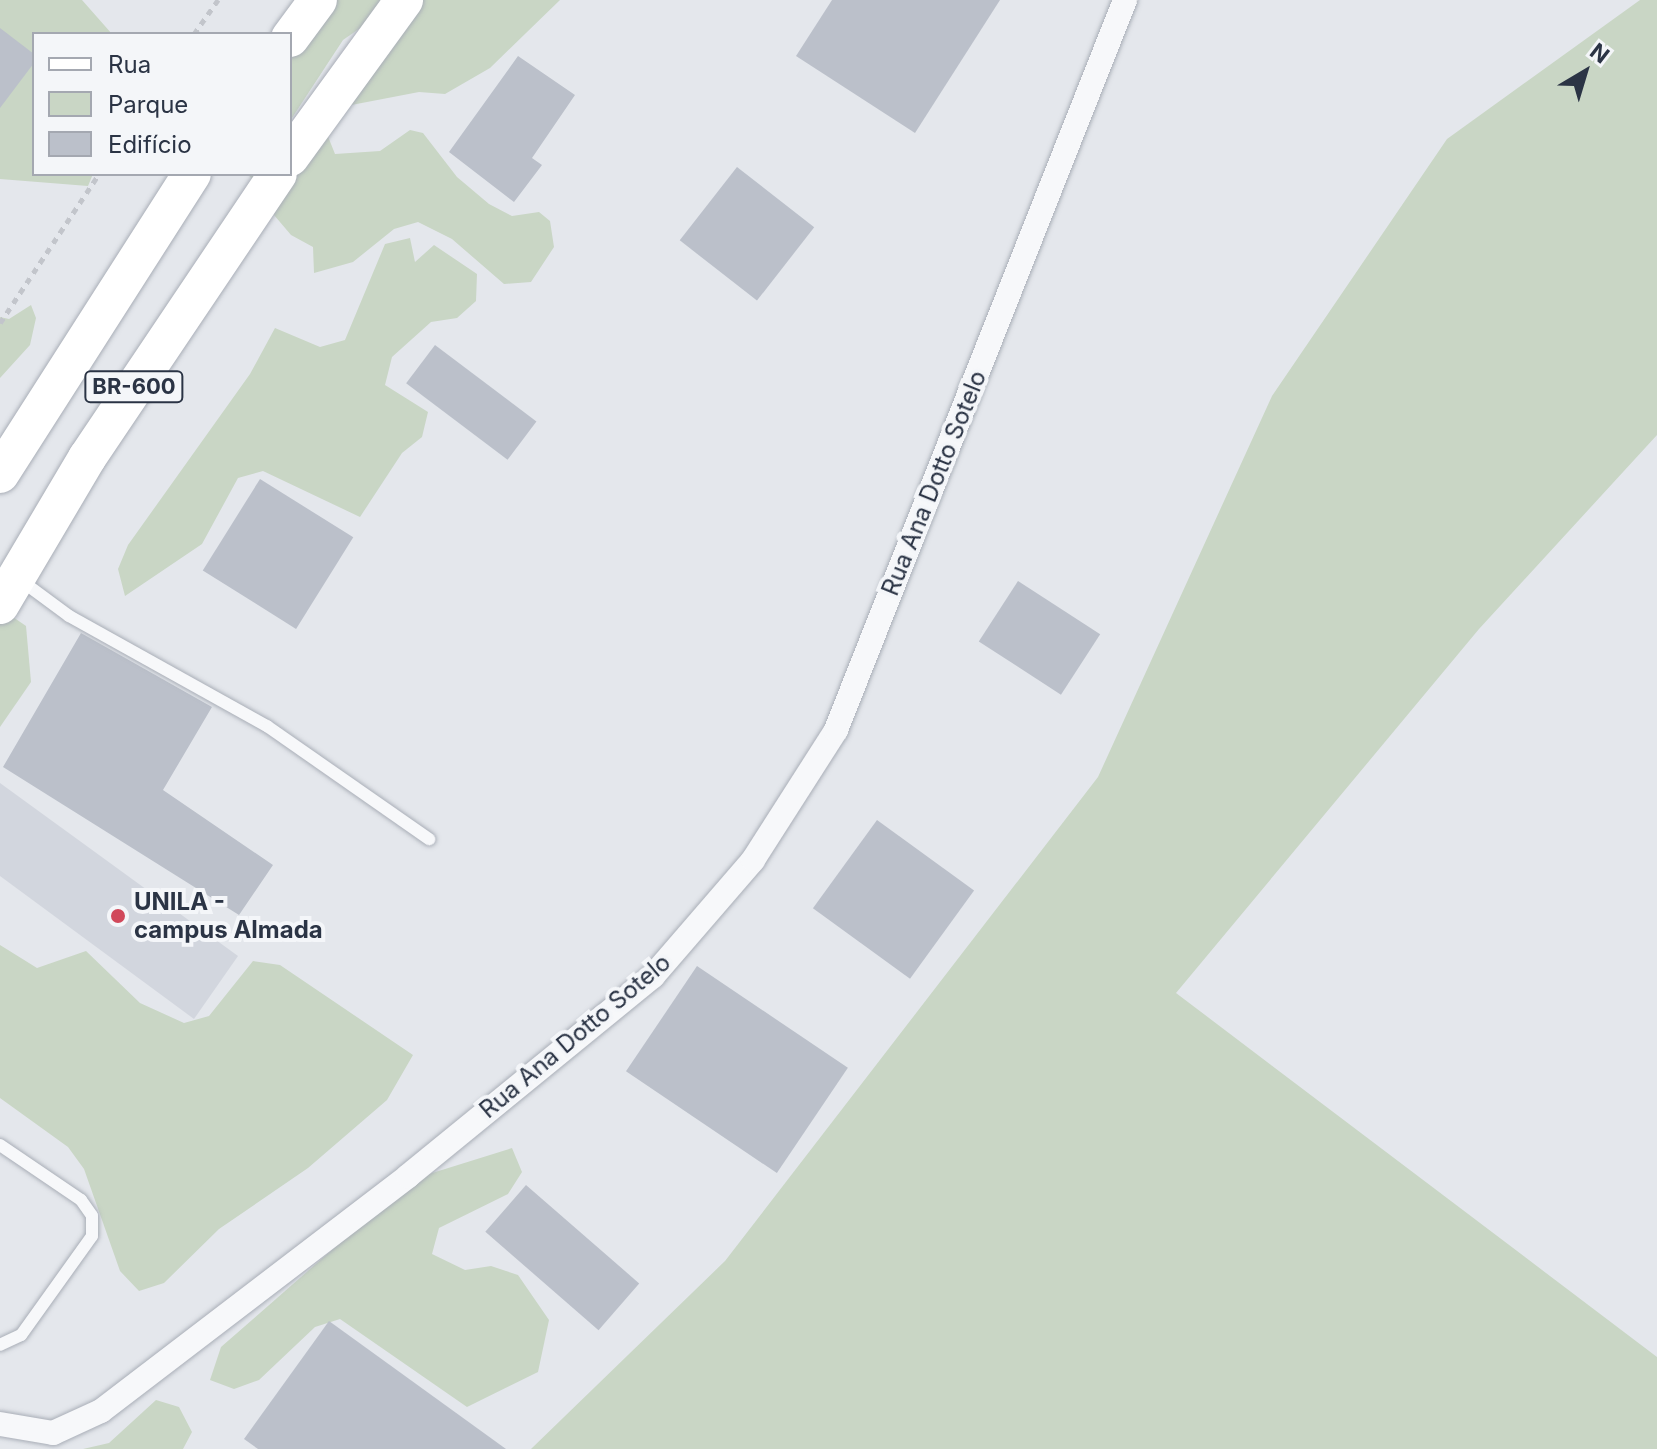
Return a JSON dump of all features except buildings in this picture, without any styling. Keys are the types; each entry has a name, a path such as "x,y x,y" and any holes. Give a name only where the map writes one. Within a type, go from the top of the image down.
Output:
{"main road":[{"path":"292,35 318,0"},
{"path":"292,154 404,0"},
{"name":"BR-600","path":"0,474 191,176"},
{"name":"BR-600","path":"8,591 87,458 277,176"}],"street":[{"name":"Rua Ana Dotto Sotelo","path":"0,1424 53,1433 101,1411 408,1176 653,976 753,860 836,730 1125,0"}],"lane":[{"path":"8,591 69,616 267,726 429,839"},
{"path":"0,1145 81,1200 92,1216 92,1236 21,1335 0,1345"}],"path":[{"path":"195,32 218,0"},
{"path":"0,323 98,176"}],"shaded area":[{"name":"UNILA - campus Almada","path":"0,783 238,956 194,1019 0,876"}],"green space":[{"path":"0,0 82,0 110,32 32,32 32,176 92,176 88,186 0,179"},
{"path":"312,0 560,0 490,68 445,94 419,92 341,107 325,129 335,154 380,151 410,130 423,133 457,177 489,204 512,216 539,212 550,221 554,247 531,282 504,284 452,239 418,222 394,229 353,262 314,273 313,247 291,235 274,215 266,191 249,176 292,176 292,170 366,24 343,40 292,118 291,32"},
{"path":"1640,0 1657,0 1657,435 1479,629 1176,993 1657,1357 1657,1449 531,1449 725,1261 1098,777 1272,396 1447,139"},
{"path":"410,238 415,262 434,245 477,274 476,301 457,318 431,322 392,357 385,385 428,412 422,437 402,453 360,517 263,471 238,478 202,544 125,596 118,569 128,545 250,374 275,328 320,347 345,340 385,244"},
{"path":"31,305 36,318 30,345 0,378 0,317 9,319"},
{"path":"0,608 26,626 31,682 0,727"},
{"path":"0,945 37,968 86,951 140,1003 184,1023 209,1016 253,961 280,965 413,1055 387,1100 308,1168 219,1229 164,1283 139,1291 120,1271 84,1169 68,1147 0,1098"},
{"path":"512,1148 522,1172 508,1194 439,1228 432,1254 465,1270 491,1266 518,1275 549,1320 538,1372 467,1407 340,1319 315,1327 259,1380 234,1389 210,1380 221,1347 413,1179"},
{"path":"156,1400 179,1407 192,1432 183,1449 83,1449 109,1443"}],"place":[{"name":"UNILA - campus Almada","path":"118,916"}]}
